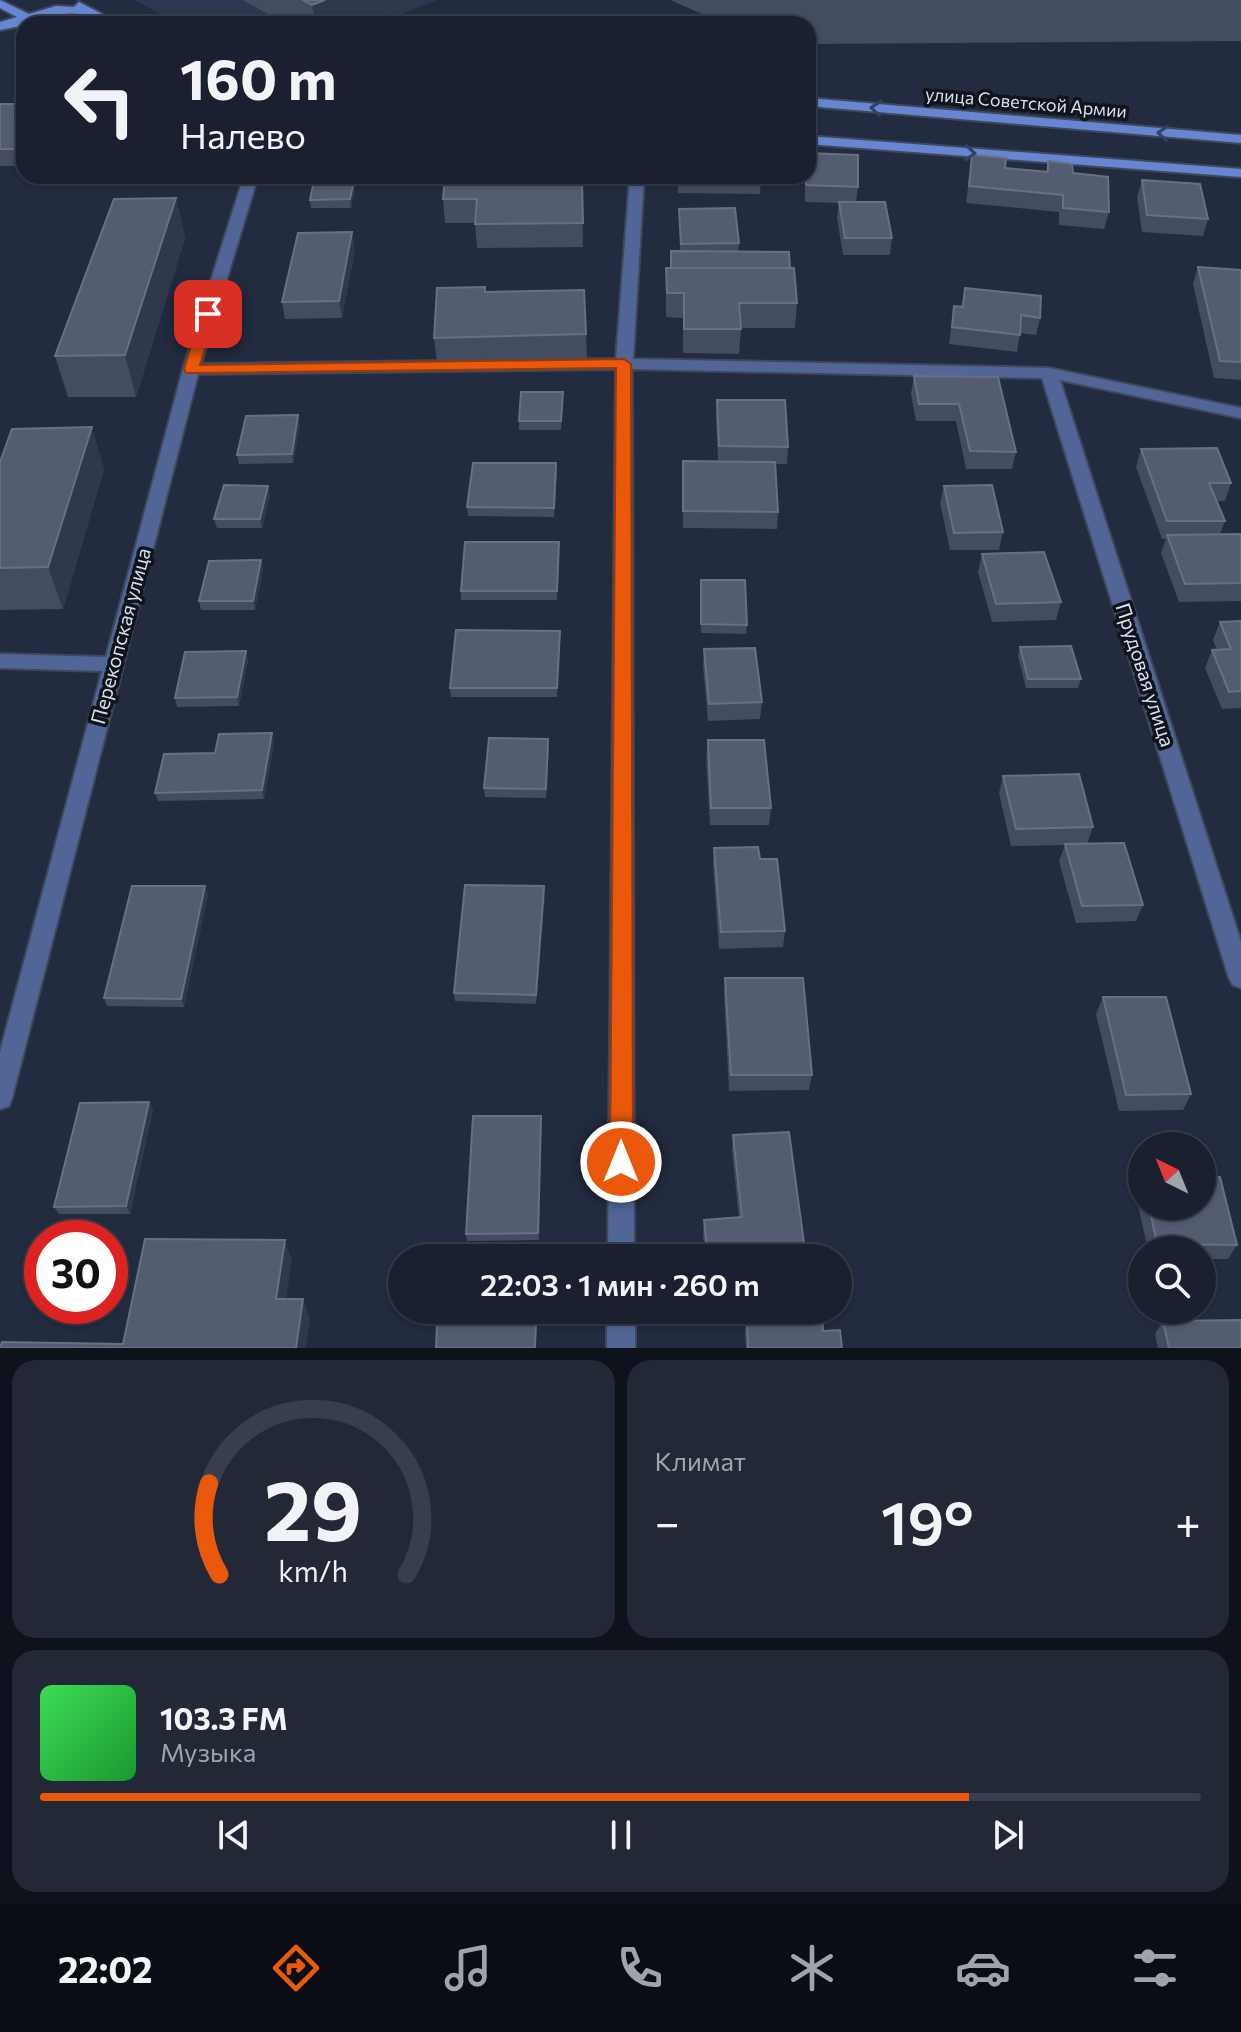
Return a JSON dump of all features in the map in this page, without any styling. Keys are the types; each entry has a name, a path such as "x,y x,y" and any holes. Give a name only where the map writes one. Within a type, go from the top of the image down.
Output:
{"main road":[{"path":"69,0 99,16"},
{"path":"22,15 30,1"},
{"path":"0,3 22,15 56,10 91,12"},
{"name":"улица Советской Армии","path":"816,104 911,130 1241,173"},
{"name":"улица Советской Армии","path":"816,139 911,130 1241,139"}],"street":[{"name":"Перекопская улица","path":"0,1098 191,369 249,184"},
{"path":"621,1244 624,364 636,184"},
{"path":"191,369 624,364 1049,373 1241,413"},
{"name":"Прудовая улица","path":"1049,373 1241,978"},
{"path":"0,661 114,664"},
{"path":"621,1324 621,1348"}],"shaded area":[{"path":"134,0 437,0 397,16 162,15"}],"building":[{"path":"303,0 325,0 312,5"},
{"path":"0,104 16,104 16,149 0,149"},
{"path":"816,153 858,155 858,187 806,185 816,184"},
{"path":"972,155 1006,158 1005,168 1048,172 1048,161 1072,164 1073,173 1108,177 1109,212 1063,208 1063,195 969,186"},
{"path":"1142,180 1200,184 1208,219 1147,215"},
{"path":"313,184 353,184 350,199 310,200"},
{"path":"444,184 582,184 583,223 475,224 477,199 443,199"},
{"path":"176,198 125,355 55,356 114,199"},
{"path":"839,202 885,202 892,238 845,238"},
{"path":"735,208 739,243 681,244 679,209"},
{"path":"352,232 339,301 282,302 298,233"},
{"path":"671,251 789,252 790,268 671,268"},
{"path":"1198,267 1241,270 1241,362 1220,361"},
{"path":"666,268 794,268 797,303 739,303 741,329 684,329 684,293 667,293"},
{"path":"485,287 485,292 584,290 586,334 434,338 437,288"},
{"path":"965,288 1041,296 1040,318 1021,315 1020,335 952,327 954,306 963,307"},
{"path":"914,376 998,377 1016,452 970,451 959,404 919,404"},
{"path":"521,392 563,392 561,421 519,421"},
{"path":"717,400 785,400 788,447 719,446"},
{"path":"298,415 292,454 237,455 246,416"},
{"path":"92,427 48,567 0,568 0,462 12,429"},
{"path":"1217,448 1231,483 1209,483 1225,521 1167,521 1141,449"},
{"path":"683,461 775,462 778,512 683,511"},
{"path":"473,463 556,463 554,508 467,507"},
{"path":"224,485 268,486 260,519 214,519"},
{"path":"992,485 1003,532 954,533 944,486"},
{"path":"1241,534 1241,583 1185,584 1167,535"},
{"path":"465,542 559,542 557,591 461,591"},
{"path":"1044,552 1061,602 996,604 982,554"},
{"path":"261,560 253,601 199,601 209,561"},
{"path":"701,580 745,580 747,625 701,624"},
{"path":"1241,621 1241,691 1229,692 1212,650 1231,649 1220,622"},
{"path":"456,630 560,631 557,688 450,688"},
{"path":"1071,646 1081,679 1028,679 1020,647"},
{"path":"755,648 762,702 709,704 704,649"},
{"path":"246,651 237,697 175,698 185,652"},
{"path":"272,733 262,790 155,793 164,754 215,753 219,734"},
{"path":"489,738 548,739 546,789 484,788"},
{"path":"708,740 764,740 771,808 711,808"},
{"path":"1079,774 1093,827 1016,829 1003,776"},
{"path":"1124,843 1143,905 1082,906 1065,844"},
{"path":"758,847 760,859 777,859 785,931 721,932 714,848"},
{"path":"465,885 544,886 536,995 454,993"},
{"path":"132,886 205,886 181,999 104,998"},
{"path":"725,978 803,978 812,1075 731,1075"},
{"path":"1103,997 1166,997 1191,1094 1126,1095"},
{"path":"149,1102 126,1206 54,1207 80,1103"},
{"path":"473,1116 541,1116 538,1233 466,1234"},
{"path":"789,1132 804,1244 707,1244 704,1220 742,1217 733,1135"},
{"path":"1216,1177 1220,1177 1237,1245 1216,1245 1216,1236 1155,1236 1152,1220 1216,1220"},
{"path":"145,1239 285,1240 276,1299 303,1299 296,1348 0,1348 2,1342 123,1344"},
{"path":"1216,1320 1241,1320 1241,1348 1169,1348 1164,1324 1216,1324"},
{"path":"437,1324 536,1324 535,1348 436,1348"},
{"path":"747,1324 823,1324 823,1331 840,1330 842,1348 748,1348"}],"route":[{"path":"208,314 191,369 624,364 621,1162"}]}
